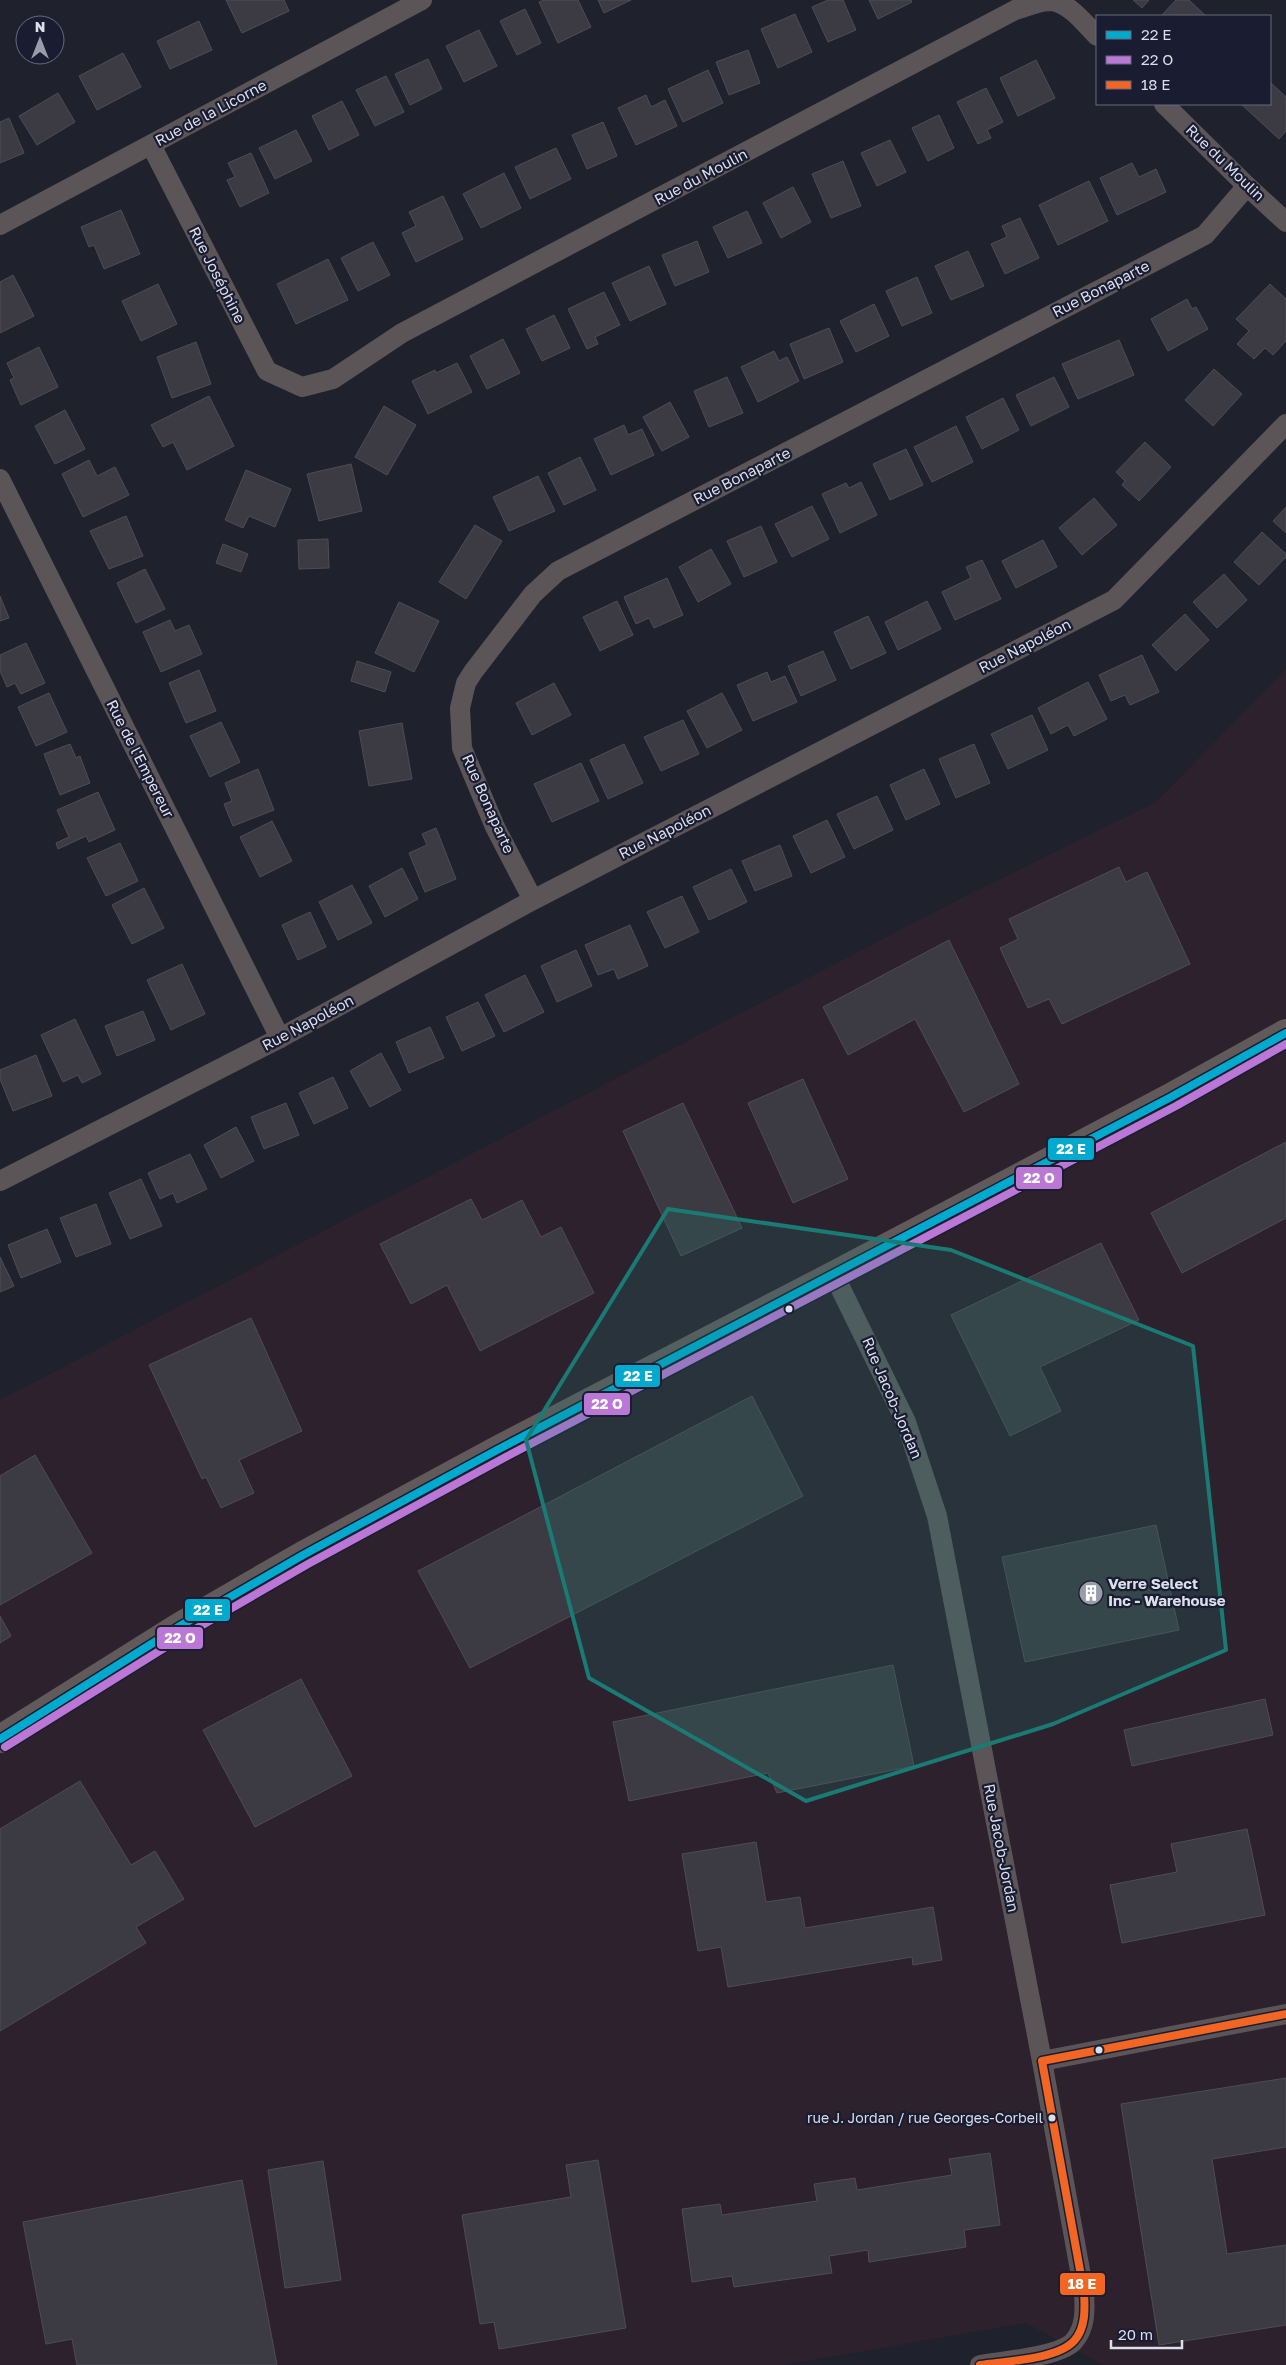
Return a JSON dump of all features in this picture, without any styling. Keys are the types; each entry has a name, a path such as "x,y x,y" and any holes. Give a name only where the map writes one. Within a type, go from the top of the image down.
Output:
{"street":[{"name":"Rue de la Licorne","path":"0,225 422,0"},
{"name":"Rue du Moulin","path":"302,387 332,379 402,333 1015,10 1049,1 1060,4 1073,12 1096,35"},
{"name":"Rue du Moulin","path":"1165,105 1286,222"},
{"name":"Rue Joséphine","path":"151,145 266,371 302,387"},
{"name":"Rue Bonaparte","path":"533,900 496,827 462,748 460,708 466,683 473,672 533,594 558,571 1205,235 1247,186"},
{"name":"Rue Napoléon","path":"0,1180 280,1038 533,900 1114,600 1286,424"},
{"name":"Rue de l'Empereur","path":"0,479 280,1038"},
{"path":"0,1739 188,1621 303,1554 497,1450 1186,1089 1286,1033"},
{"name":"Rue Jacob-Jordan","path":"834,1275 906,1422 937,1516 1042,2061 1083,2285 1084,2318 1077,2336 1068,2346 1044,2354 980,2365"},
{"path":"1042,2061 1286,2014"}],"highlighted area":[{"path":"668,1209 951,1250 1193,1346 1226,1650 1053,1724 806,1801 589,1678 526,1440"}],"shaded area":[{"path":"1286,669 1286,2365 1103,2365 1026,2323 784,2365 0,2365 0,1400 967,895 1155,803"}],"building":[{"path":"226,0 284,0 289,11 242,33"},
{"path":"544,0 578,0 591,27 558,43 539,2"},
{"path":"598,0 631,0 604,13"},
{"path":"828,0 843,0 856,30 828,42 812,7"},
{"path":"869,0 911,0 912,2 878,19"},
{"path":"1133,0 1149,0 1142,8"},
{"path":"1176,0 1189,0 1205,15 1162,15"},
{"path":"525,9 541,43 517,55 500,21"},
{"path":"795,14 812,52 778,68 761,29"},
{"path":"199,21 212,50 170,69 157,41"},
{"path":"479,30 497,66 464,82 446,46"},
{"path":"748,50 760,83 729,95 716,62"},
{"path":"123,53 141,87 97,110 79,76"},
{"path":"428,59 442,89 410,105 395,74"},
{"path":"1036,60 1055,98 1018,116 1000,78"},
{"path":"708,70 723,103 683,122 668,89"},
{"path":"386,76 404,112 375,126 356,90"},
{"path":"1271,83 1286,97 1286,131 1279,139 1242,105 1271,105"},
{"path":"986,88 1003,122 987,130 991,138 978,144 957,102"},
{"path":"58,93 75,122 37,145 19,116"},
{"path":"646,95 651,107 665,100 677,126 636,145 618,108"},
{"path":"342,101 359,135 329,150 312,116"},
{"path":"939,115 954,148 928,161 912,128"},
{"path":"9,118 24,153 0,163 0,122"},
{"path":"603,122 617,156 587,169 572,135"},
{"path":"296,130 312,161 275,179 259,148"},
{"path":"890,140 906,172 877,186 861,153"},
{"path":"556,148 571,179 530,199 515,167"},
{"path":"251,153 269,193 240,207 227,180 235,177 228,163"},
{"path":"843,161 861,206 831,218 812,174"},
{"path":"1132,163 1139,177 1156,169 1166,192 1117,215 1100,178"},
{"path":"504,173 521,208 481,228 463,194"},
{"path":"1089,181 1108,221 1058,245 1039,205"},
{"path":"793,187 811,222 781,238 763,203"},
{"path":"443,196 463,239 416,262 402,233 416,226 409,212"},
{"path":"121,210 140,254 104,269 94,245 89,247 81,227"},
{"path":"747,211 762,243 728,258 713,227"},
{"path":"1020,218 1039,258 1005,274 991,244 1007,237 1002,226"},
{"path":"697,241 709,272 675,286 662,255"},
{"path":"373,242 390,275 358,291 341,258"},
{"path":"968,251 984,286 951,300 935,266"},
{"path":"328,259 348,300 296,324 277,284"},
{"path":"649,266 666,304 630,321 612,283"},
{"path":"13,275 34,316 0,333 0,282"},
{"path":"917,277 932,313 902,326 886,291"},
{"path":"158,284 177,324 141,341 122,301"},
{"path":"1270,284 1286,299 1286,341 1273,355 1265,348 1254,359 1237,344 1249,331 1236,319"},
{"path":"604,292 620,325 595,337 598,344 587,349 568,309"},
{"path":"1187,299 1192,309 1196,307 1208,329 1168,351 1151,319"},
{"path":"874,304 889,336 856,352 840,321"},
{"path":"554,315 570,348 542,361 526,329"},
{"path":"829,328 843,362 804,379 790,344"},
{"path":"503,339 520,373 487,389 470,356"},
{"path":"1119,340 1134,375 1078,399 1062,364"},
{"path":"196,342 211,384 172,398 157,357"},
{"path":"39,347 58,387 21,405 10,380 14,378 7,363"},
{"path":"774,351 779,361 787,357 799,381 758,402 741,367"},
{"path":"457,363 472,392 428,414 412,381 435,370 436,373"},
{"path":"1214,369 1242,394 1213,426 1185,400"},
{"path":"727,377 743,413 709,427 694,391"},
{"path":"1054,377 1069,407 1031,426 1016,395"},
{"path":"209,396 234,446 187,470 173,442 163,447 151,425"},
{"path":"1003,398 1019,430 982,449 966,417"},
{"path":"670,402 689,437 662,451 643,417"},
{"path":"384,406 416,425 387,475 355,457"},
{"path":"65,410 85,449 55,464 35,426"},
{"path":"624,425 628,435 642,429 654,455 611,475 594,439"},
{"path":"956,426 973,462 932,482 914,447"},
{"path":"1145,442 1171,467 1139,501 1122,485 1125,481 1116,472"},
{"path":"906,449 923,485 890,500 873,464"},
{"path":"580,457 596,490 564,505 548,473"},
{"path":"89,460 97,476 115,467 129,495 83,517 62,474"},
{"path":"351,464 362,511 319,521 307,474"},
{"path":"246,470 291,489 275,527 249,516 243,528 225,520"},
{"path":"538,476 555,511 509,531 493,497"},
{"path":"861,482 877,515 840,533 822,494 846,483 849,488"},
{"path":"1094,498 1117,525 1082,555 1059,528"},
{"path":"812,506 829,539 792,557 775,524"},
{"path":"1286,507 1286,533 1273,521"},
{"path":"126,516 143,556 109,569 90,531"},
{"path":"475,525 502,541 466,599 439,582"},
{"path":"761,526 777,562 744,577 727,541"},
{"path":"1262,532 1286,554 1286,557 1259,585 1234,562"},
{"path":"328,539 329,568 299,569 298,540"},
{"path":"1043,540 1057,567 1016,588 1002,561"},
{"path":"223,544 248,554 241,572 216,563"},
{"path":"711,549 731,584 698,602 679,567"},
{"path":"982,560 1001,599 955,620 942,592 971,578 966,567"},
{"path":"145,569 165,609 136,623 117,583"},
{"path":"1224,574 1247,600 1217,628 1193,602"},
{"path":"667,578 683,615 654,628 649,618 636,624 624,597"},
{"path":"0,596 9,618 0,621"},
{"path":"617,601 633,635 600,651 583,617"},
{"path":"927,601 941,629 898,650 885,622"},
{"path":"399,602 439,621 414,672 375,653"},
{"path":"1185,614 1209,640 1176,671 1152,645"},
{"path":"868,616 886,653 851,669 834,632"},
{"path":"170,620 175,631 189,625 202,654 161,672 143,632"},
{"path":"26,643 45,683 21,694 15,683 7,687 0,671 0,655"},
{"path":"823,651 836,680 801,696 788,666"},
{"path":"1142,655 1159,692 1130,705 1125,695 1111,701 1099,675"},
{"path":"357,661 391,672 385,692 351,681"},
{"path":"199,670 216,711 186,723 169,683"},
{"path":"767,672 771,682 785,676 797,702 753,721 737,685"},
{"path":"1088,682 1107,719 1074,736 1068,725 1051,734 1038,708"},
{"path":"554,683 571,715 532,735 516,703"},
{"path":"49,693 67,732 36,746 18,707"},
{"path":"722,693 742,730 707,748 687,711"},
{"path":"1032,715 1048,750 1008,769 991,734"},
{"path":"683,720 699,754 661,771 644,737"},
{"path":"221,722 240,762 210,777 190,736"},
{"path":"402,723 412,779 369,786 359,731"},
{"path":"70,744 76,758 80,756 90,783 60,795 44,754"},
{"path":"624,744 643,783 608,799 590,760"},
{"path":"974,744 990,783 956,798 939,759"},
{"path":"581,763 599,801 552,822 534,784"},
{"path":"258,769 274,810 233,826 224,804 232,801 225,783"},
{"path":"924,769 940,804 906,820 890,785"},
{"path":"98,792 115,830 89,842 86,836 58,849 56,843 69,837 57,810"},
{"path":"877,796 893,830 854,849 837,814"},
{"path":"827,820 845,857 811,873 793,836"},
{"path":"272,821 292,861 260,877 240,837"},
{"path":"436,828 456,879 425,892 409,853 427,845 422,834"},
{"path":"120,843 138,881 106,896 87,858"},
{"path":"780,845 792,876 755,891 742,861"},
{"path":"1119,867 1126,882 1147,872 1190,964 1062,1024 1049,999 1028,1008 1000,948 1018,939 1009,919"},
{"path":"402,868 418,899 385,917 369,886"},
{"path":"731,869 747,902 709,920 693,887"},
{"path":"352,885 372,923 338,940 319,902"},
{"path":"144,888 164,928 132,944 112,905"},
{"path":"682,896 699,932 665,948 647,912"},
{"path":"310,912 326,947 298,960 282,925"},
{"path":"630,925 648,966 618,979 614,969 598,975 585,945"},
{"path":"949,940 1019,1084 964,1112 915,1019 848,1055 823,1007"},
{"path":"576,950 592,986 557,1002 541,966"},
{"path":"182,964 205,1014 171,1030 147,980"},
{"path":"525,975 544,1012 504,1032 485,995"},
{"path":"478,1002 495,1036 462,1051 446,1017"},
{"path":"143,1011 155,1040 117,1056 105,1026"},
{"path":"75,1019 101,1074 82,1083 78,1075 63,1082 41,1035"},
{"path":"430,1027 444,1058 409,1073 396,1042"},
{"path":"381,1053 401,1090 370,1107 350,1071"},
{"path":"36,1055 52,1096 13,1111 0,1079 0,1070"},
{"path":"333,1077 348,1108 314,1124 299,1093"},
{"path":"803,1079 848,1179 793,1203 748,1103"},
{"path":"286,1103 299,1135 264,1149 251,1117"},
{"path":"683,1103 742,1228 681,1256 623,1131"},
{"path":"236,1127 254,1161 221,1178 204,1145"},
{"path":"1286,1142 1286,1218 1182,1273 1151,1213"},
{"path":"190,1154 207,1189 177,1203 173,1193 160,1199 148,1173"},
{"path":"141,1179 162,1226 130,1239 109,1193"},
{"path":"471,1199 482,1220 522,1200 541,1237 561,1227 594,1293 480,1351 447,1285 411,1304 380,1244"},
{"path":"96,1204 111,1244 76,1257 60,1218"},
{"path":"47,1229 61,1262 21,1278 8,1245"},
{"path":"1101,1243 1139,1320 1040,1367 1061,1411 1010,1436 951,1315"},
{"path":"0,1257 14,1286 0,1292"},
{"path":"251,1318 302,1431 239,1460 254,1493 221,1508 206,1477 202,1479 149,1365"},
{"path":"752,1396 803,1496 470,1668 418,1571"},
{"path":"35,1455 92,1553 0,1605 0,1476"},
{"name":"Verre Select Inc - Warehouse","path":"1156,1525 1179,1630 1025,1662 1002,1557"},
{"path":"0,1616 11,1636 0,1643"},
{"path":"893,1665 914,1766 777,1793 768,1773 629,1801 613,1722"},
{"path":"301,1679 352,1776 255,1827 203,1730"},
{"path":"1265,1699 1273,1735 1132,1766 1124,1730"},
{"path":"80,1781 131,1865 155,1851 184,1899 136,1927 146,1943 0,2031 0,1829"},
{"path":"1247,1829 1265,1915 1122,1943 1110,1885 1177,1872 1171,1844"},
{"path":"756,1842 766,1902 800,1897 805,1928 933,1907 942,1960 913,1965 912,1957 728,1987 721,1947 698,1951 682,1854"},
{"path":"1286,2078 1286,2147 1212,2159 1227,2254 1286,2245 1286,2325 1159,2345 1121,2104"},
{"path":"990,2153 1000,2225 964,2230 966,2247 869,2262 868,2250 829,2256 832,2273 734,2287 732,2276 692,2282 682,2209 720,2204 722,2215 817,2201 814,2184 855,2178 857,2190 952,2175 949,2159"},
{"path":"598,2160 626,2328 499,2349 494,2322 480,2324 462,2215 571,2197 566,2165"},
{"path":"323,2161 341,2280 285,2288 268,2170"},
{"path":"242,2180 277,2365 77,2365 72,2339 46,2344 23,2222"}],"transit line":[{"path":"0,1739 180,1626 303,1555 497,1450 1171,1097 1286,1033"},
{"path":"5,1747 185,1635 308,1564 502,1459 1176,1106 1286,1044"},
{"path":"980,2365 1030,2359 1055,2352 1074,2341 1083,2324 1084,2292 1042,2061 1286,2014"}],"place":[{"name":"Verre Select Inc - Warehouse","path":"1091,1593"},
{"name":"rue J. Jordan / rue Georges-Corbeil","path":"1052,2118"}]}
